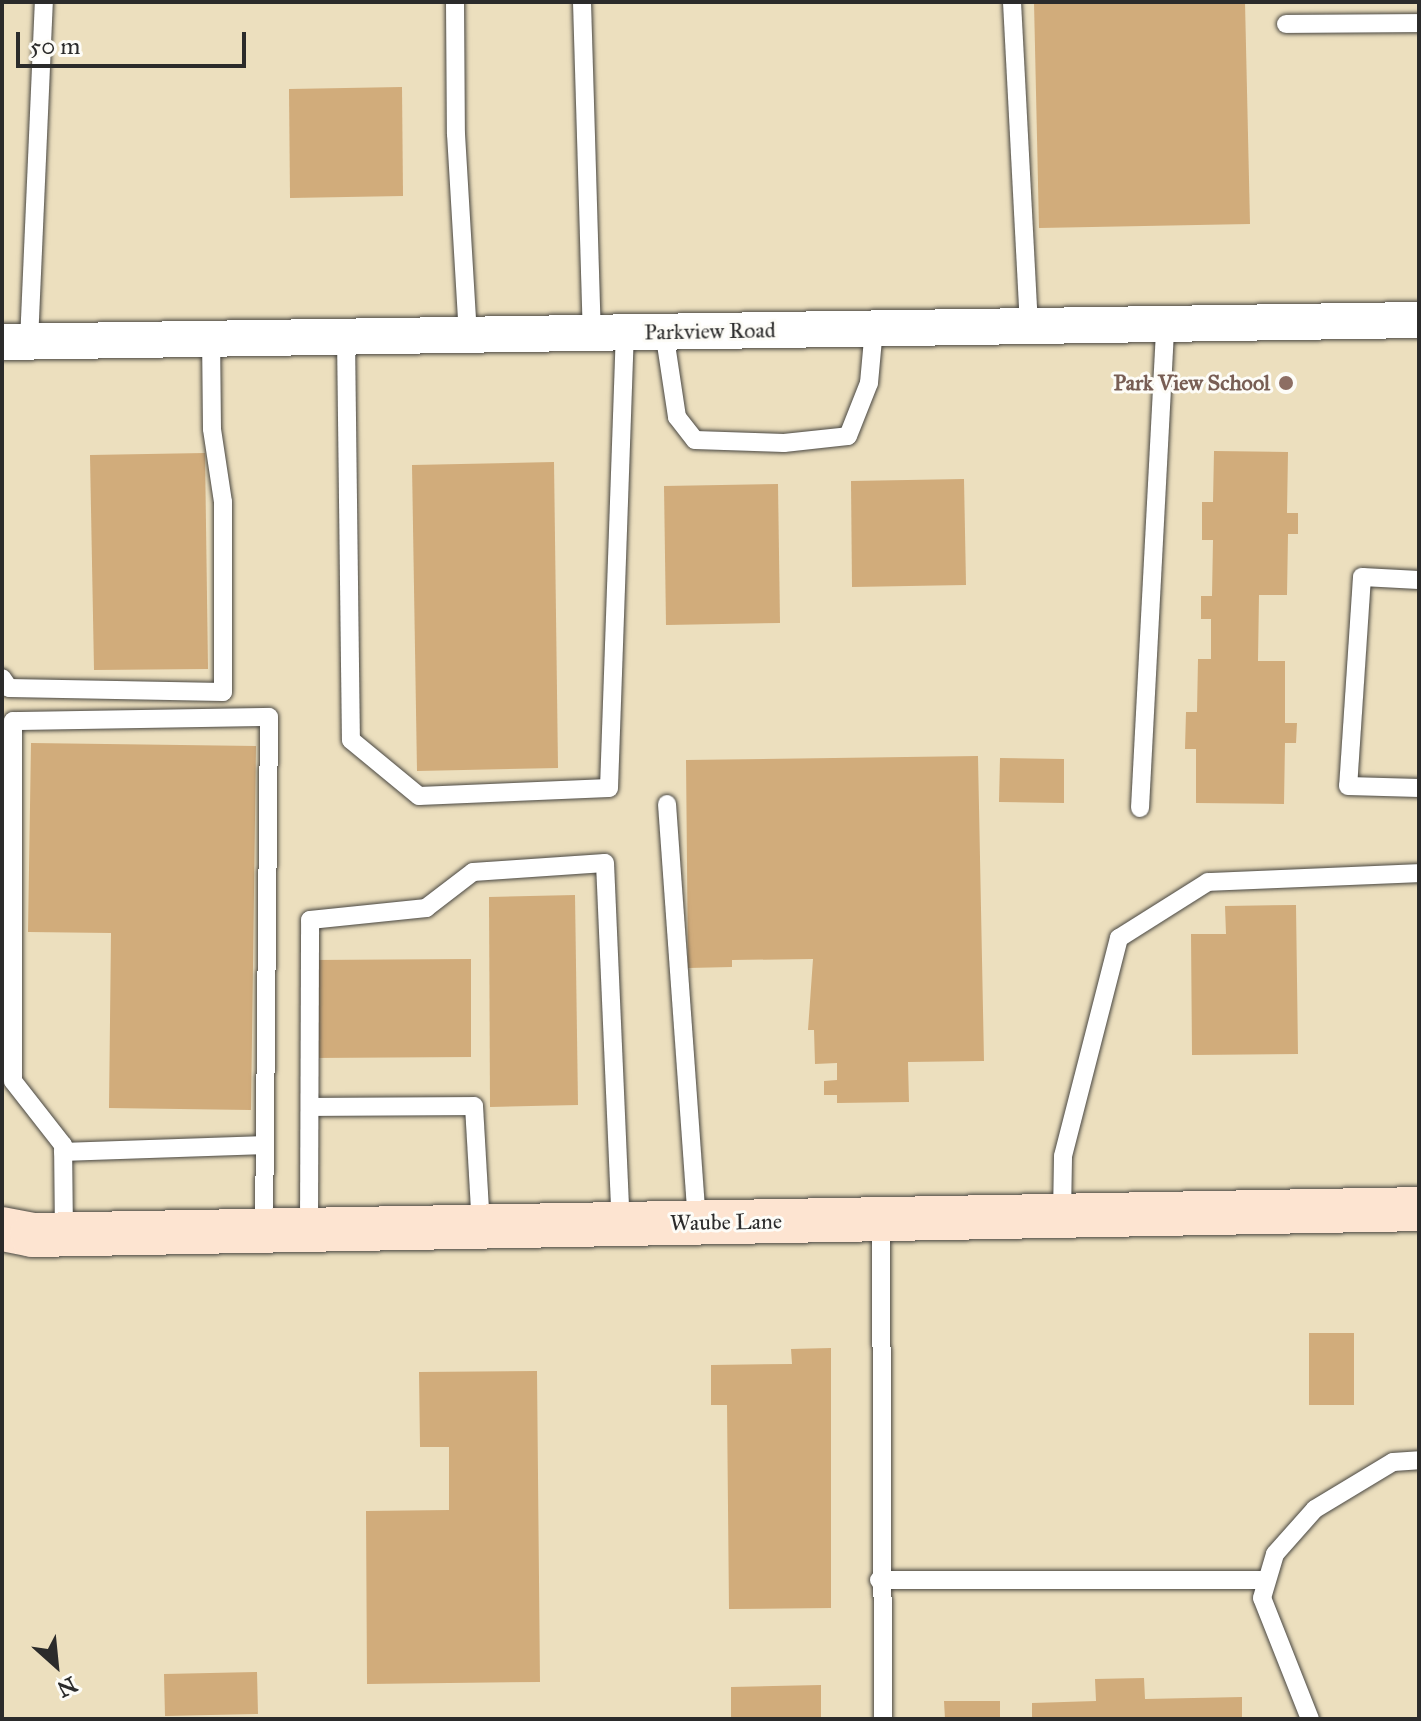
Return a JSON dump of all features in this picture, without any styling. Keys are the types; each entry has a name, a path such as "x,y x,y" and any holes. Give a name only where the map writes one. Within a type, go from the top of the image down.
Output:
{"main road":[{"name":"Waube Lane","path":"25,1236 1419,1209"}],"street":[{"name":"Parkview Road","path":"16,342 1419,320"}],"lane":[{"path":"16,342 44,2"},
{"path":"455,2 456,134 468,335"},
{"path":"346,337 351,740 419,796 609,788 609,332 582,2"},
{"path":"1012,2 1029,326"},
{"path":"1286,24 1419,23"},
{"path":"1140,808 1165,324"},
{"path":"664,331 677,417 695,440 784,443 848,436 869,383 874,328"},
{"path":"2,678 9,688 223,692 223,502 212,429 211,339"},
{"path":"1419,580 1362,577 1348,786 1419,788"},
{"path":"63,1152 13,1081 13,721 269,717 264,1231"},
{"path":"667,804 697,1223"},
{"path":"309,1230 310,920 426,908 473,872 605,863 621,1224"},
{"path":"1062,1215 1063,1156 1079,1113 1119,938 1208,882 1419,873"},
{"path":"310,1107 474,1106 481,1227"},
{"path":"63,1152 265,1145"},
{"path":"25,1236 63,1152"},
{"path":"881,1219 879,1580 883,1719"},
{"path":"1310,1719 1262,1598 1275,1554 1315,1509 1393,1462 1419,1460"},
{"path":"879,1580 1266,1580"}],"building":[{"path":"1034,2 1245,2 1250,224 1039,228"},
{"path":"402,87 403,196 290,198 289,89"},
{"path":"1214,451 1288,452 1287,513 1298,513 1298,534 1288,534 1287,595 1259,595 1258,661 1285,661 1285,723 1297,723 1296,743 1285,743 1284,804 1196,803 1196,749 1185,749 1186,712 1197,712 1198,659 1211,659 1211,619 1201,619 1201,596 1212,596 1213,540 1202,540 1202,502 1213,502"},
{"path":"205,453 208,669 94,670 90,455"},
{"path":"554,462 558,768 417,771 412,465"},
{"path":"964,479 966,585 852,587 851,481"},
{"path":"778,484 780,623 666,625 664,486"},
{"path":"31,743 256,746 251,1110 109,1108 111,933 28,932"},
{"path":"978,756 984,1061 908,1062 909,1102 837,1103 837,1095 824,1095 824,1081 837,1080 837,1063 815,1064 814,1030 808,1030 813,959 732,960 732,967 688,968 686,760"},
{"path":"1000,758 1064,759 1064,803 999,802"},
{"path":"575,895 578,1105 490,1107 489,897"},
{"path":"1296,905 1298,1054 1192,1055 1191,934 1226,934 1225,906"},
{"path":"471,959 471,1057 312,1058 312,960"},
{"path":"1309,1333 1354,1333 1354,1405 1309,1405"},
{"path":"831,1348 831,1608 729,1609 727,1405 711,1405 711,1365 792,1364 791,1349"},
{"path":"537,1371 540,1682 367,1684 366,1511 449,1510 449,1447 420,1447 419,1372"},
{"path":"257,1672 258,1714 165,1716 164,1674"},
{"path":"1144,1678 1145,1699 1242,1697 1242,1719 1032,1719 1032,1703 1096,1701 1095,1679"},
{"path":"821,1685 821,1717 731,1719 731,1687"},
{"path":"944,1701 1000,1701 1000,1719 945,1719"}],"place":[{"name":"Park View School","path":"1286,383"}]}
